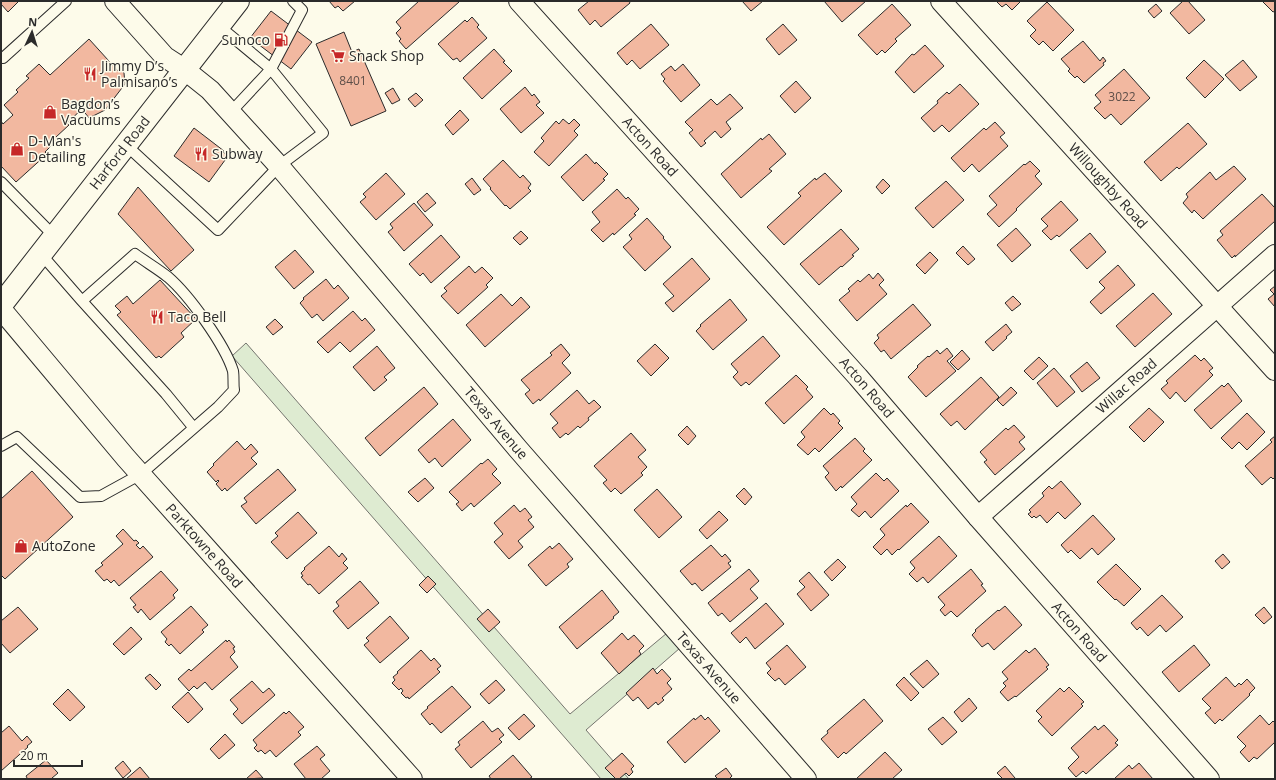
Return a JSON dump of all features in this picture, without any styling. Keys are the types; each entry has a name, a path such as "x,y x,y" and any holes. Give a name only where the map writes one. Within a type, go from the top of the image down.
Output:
{"main road":[{"name":"Harford Road","path":"1,306 238,1"}],"street":[{"name":"Texas Avenue","path":"115,1 165,57 185,70 210,90 279,166 518,449 806,779"},
{"name":"Acton Road","path":"519,1 858,377 978,517 1209,779"},
{"name":"Willoughby Road","path":"941,1 1275,370"},
{"name":"Willac Road","path":"978,517 1275,255"},
{"name":"Parktowne Road","path":"1,309 126,458 412,779"}],"lane":[{"path":"3,58 66,1"},
{"path":"230,113 271,69 302,10 293,1"},
{"path":"126,145 218,230 279,166 323,133 271,69 219,26"},
{"path":"1,182 54,237"},
{"path":"41,254 166,394 193,427"},
{"path":"1,446 17,437 80,497 101,496 141,474 193,427 218,407 234,390 233,372 225,354 207,324 187,298 168,278 135,254 82,301"}],"green space":[{"path":"246,343 570,714 667,633 680,648 586,730 629,779 601,779 232,356"}],"building":[{"path":"1,1 19,1 8,12 1,4"},
{"path":"329,1 355,1 343,11 338,6 335,8"},
{"path":"419,1 459,2 406,49 399,41 401,39 396,33 401,28 396,22"},
{"path":"589,1 629,1 630,3 601,27 595,20 590,25 578,10"},
{"path":"742,1 763,1 751,11"},
{"path":"824,1 866,1 842,22"},
{"path":"996,1 1021,1 1012,10 1006,4 1002,7"},
{"path":"1183,1 1188,1 1205,20 1189,34 1170,13"},
{"path":"1275,1 1275,11 1273,12 1263,2"},
{"path":"1047,2 1074,30 1053,51 1043,41 1039,45 1030,36 1036,30 1027,21"},
{"path":"892,4 911,25 895,39 897,41 885,53 882,50 877,55 858,35"},
{"path":"1156,4 1162,11 1154,18 1148,11"},
{"name":"Sunoco","path":"271,11 312,42 291,69 250,38"},
{"path":"472,17 479,25 477,27 487,38 460,62 457,58 453,60 438,44 465,20 467,22"},
{"path":"651,24 669,45 640,69 632,60 627,65 617,53"},
{"path":"783,24 797,40 779,55 766,39"},
{"path":"344,32 352,52 359,49 386,111 351,126 316,44"},
{"path":"89,39 118,71 121,69 124,73 125,84 105,110 89,118 82,109 67,123 69,125 56,137 58,139 45,152 47,154 16,182 1,166 1,121 3,124 13,115 4,105 18,92 16,90 29,78 26,76 39,64 50,75"},
{"path":"1083,41 1100,61 1103,57 1106,61 1103,63 1104,65 1084,83 1077,76 1075,78 1068,71 1070,69 1061,59"},
{"path":"925,45 944,66 914,93 895,72 912,54 914,55"},
{"path":"494,49 505,61 503,62 512,71 482,99 463,78"},
{"path":"1204,60 1224,79 1205,98 1186,78"},
{"path":"1243,60 1257,77 1240,91 1225,75"},
{"path":"683,64 700,85 681,102 663,81 665,79 661,74 671,66 675,71"},
{"path":"1124,69 1150,98 1121,125 1111,114 1105,119 1094,108 1101,102 1095,95"},
{"path":"796,81 811,98 795,113 780,96"},
{"path":"960,84 979,104 949,132 942,125 934,132 921,118 938,103 937,101 947,92 949,94"},
{"path":"525,87 532,96 534,94 540,102 536,105 544,113 521,133 500,109"},
{"path":"393,88 400,100 392,104 385,93"},
{"path":"416,93 423,100 415,107 408,99"},
{"path":"730,94 743,108 726,122 731,129 721,138 715,131 704,141 706,143 701,147 689,133 693,130 685,122 711,99 717,105"},
{"path":"460,110 469,120 453,135 445,125"},
{"path":"563,119 569,124 574,119 580,125 574,131 578,135 549,166 534,152 544,141 541,138 556,121 559,124"},
{"path":"995,122 1005,133 1000,137 1008,146 979,172 972,164 964,172 951,158 984,128 986,130"},
{"path":"1188,123 1207,144 1179,169 1177,167 1161,181 1144,162"},
{"name":"Subway","path":"194,128 224,151 223,152 228,156 209,182 174,156"},
{"path":"769,134 786,154 769,169 772,171 741,198 721,174 761,138 762,140"},
{"path":"586,154 595,164 596,162 608,174 603,179 605,180 583,201 561,177"},
{"path":"503,160 520,178 523,175 531,184 528,188 531,191 510,209 506,205 505,206 483,179"},
{"path":"1030,161 1040,171 1035,176 1042,184 999,227 987,214 997,205 989,196 1024,164 1025,165"},
{"path":"1234,166 1246,179 1203,219 1194,210 1192,213 1183,203 1188,197 1186,194 1210,172 1216,180"},
{"path":"386,173 405,194 376,220 360,202 366,197 363,194"},
{"path":"825,173 842,191 784,245 767,227 801,196 798,193 815,178 816,180"},
{"path":"472,178 481,190 474,195 465,184"},
{"path":"883,179 890,186 882,194 876,187"},
{"path":"946,181 964,200 933,228 915,208"},
{"path":"138,187 194,250 171,271 118,214"},
{"path":"617,189 626,199 628,197 639,209 634,214 636,215 614,235 613,233 603,242 591,230 600,222 592,212"},
{"path":"427,193 436,203 425,212 417,202"},
{"path":"1262,194 1275,208 1275,221 1232,258 1217,240 1223,235 1220,231"},
{"path":"1061,201 1078,220 1059,237 1057,235 1051,240 1042,231 1048,226 1041,219"},
{"path":"414,203 433,225 404,251 388,232 393,228 390,224"},
{"path":"647,218 671,247 645,271 623,247 632,239 629,235"},
{"path":"1016,228 1031,245 1012,262 997,245"},
{"path":"841,229 859,249 842,267 841,266 819,285 800,264"},
{"path":"521,231 528,238 520,245 513,238"},
{"path":"1090,233 1106,252 1087,269 1070,250"},
{"path":"441,235 460,257 431,283 423,273 420,276 409,264"},
{"path":"963,246 975,259 968,265 956,253"},
{"path":"295,250 314,272 294,289 275,267"},
{"path":"930,252 938,260 925,274 916,265"},
{"path":"692,258 710,279 673,312 665,303 674,296 663,284"},
{"path":"1118,265 1135,285 1101,314 1090,302 1105,288 1099,282"},
{"path":"469,266 475,273 482,267 493,278 486,285 488,287 458,314 441,296 447,291 444,288"},
{"path":"878,273 884,280 879,285 887,294 857,321 839,300 850,291 848,289 858,280 860,282 869,274 873,279"},
{"path":"326,279 334,289 338,285 349,298 323,321 317,314 312,318 300,303 304,299 303,298"},
{"name":"Taco Bell","path":"160,280 196,319 181,333 184,337 161,358 159,356 156,358 117,315 121,312 115,306 127,296 133,304"},
{"path":"1275,286 1275,307 1268,299 1274,294 1270,290"},
{"path":"1153,293 1172,314 1135,347 1116,326"},
{"path":"501,294 512,306 521,297 530,307 485,347 466,325"},
{"path":"1013,296 1021,304 1012,311 1005,303"},
{"path":"730,299 747,320 713,350 696,331 701,326 700,325"},
{"path":"913,304 931,325 891,359 884,350 881,352 874,343 879,338 877,335"},
{"path":"353,311 362,321 365,318 375,330 350,352 340,342 328,353 317,342"},
{"path":"275,319 283,327 273,335 266,327"},
{"path":"1006,324 1012,332 993,351 985,342"},
{"path":"763,336 780,356 749,385 746,382 741,386 733,377 738,372 731,364"},
{"path":"561,344 570,355 562,363 571,373 540,401 539,399 533,404 525,394 530,390 521,380 552,355 550,353"},
{"path":"655,344 669,358 651,376 637,361"},
{"path":"377,346 395,368 384,377 387,380 374,391 353,367"},
{"path":"947,348 953,356 947,361 956,371 926,397 908,377 928,356 929,357 937,350 940,354"},
{"path":"962,350 970,359 958,370 950,362"},
{"path":"1195,355 1201,361 1204,358 1213,368 1209,371 1213,375 1185,402 1176,392 1170,399 1161,389 1168,383 1166,381"},
{"path":"1039,357 1048,366 1033,380 1024,371"},
{"path":"1087,362 1100,378 1082,392 1070,376"},
{"path":"1054,368 1075,392 1057,407 1037,383"},
{"path":"796,375 808,387 806,389 813,397 784,424 765,403"},
{"path":"981,377 999,397 965,430 957,421 951,426 940,414"},
{"path":"1228,383 1242,401 1211,429 1194,410 1222,385 1224,387"},
{"path":"424,387 438,404 380,456 365,438"},
{"path":"1011,387 1017,393 1003,406 997,400"},
{"path":"577,390 589,404 594,400 601,407 588,418 589,420 580,428 578,426 568,435 566,433 560,438 552,428 558,423 550,414"},
{"path":"824,408 831,415 833,413 840,421 838,423 843,428 819,452 815,448 808,455 797,445 805,437 801,432"},
{"path":"1149,408 1164,422 1144,442 1129,427"},
{"path":"1247,413 1265,432 1247,450 1239,442 1232,449 1221,438"},
{"path":"453,419 471,440 442,467 435,458 429,463 418,450"},
{"path":"1014,425 1025,437 1019,442 1025,449 995,475 984,462 987,460 980,452 1006,428 1008,430"},
{"path":"687,426 696,436 688,445 678,435"},
{"path":"631,433 646,450 638,457 647,467 641,473 643,475 621,494 615,488 611,492 603,483 607,480 594,466"},
{"path":"1275,436 1275,477 1273,479 1271,477 1262,485 1245,466 1272,442 1270,440"},
{"path":"855,438 865,449 863,451 872,460 842,488 841,486 836,491 825,477 829,473 823,466"},
{"path":"237,441 245,450 251,444 258,452 251,458 257,464 227,491 225,488 222,491 216,484 219,481 218,480 216,482 207,472 214,465 213,464"},
{"path":"488,459 497,469 492,474 501,483 474,507 471,503 462,511 456,504 459,502 449,492 481,463 482,464"},
{"path":"278,469 296,490 256,524 241,506 247,502 244,498"},
{"name":"AutoZone","path":"32,471 73,517 5,579 1,575 1,499"},
{"path":"876,473 884,481 887,478 899,491 871,518 865,511 859,517 851,510 857,504 851,497"},
{"path":"425,478 434,488 418,502 408,492"},
{"path":"1061,481 1081,504 1065,519 1058,512 1047,523 1040,515 1036,518 1034,516 1032,518 1028,514 1031,512 1029,510 1044,496 1042,493 1049,486 1052,489"},
{"path":"744,488 752,497 745,505 736,496"},
{"path":"657,489 682,517 659,538 634,510"},
{"path":"911,503 929,522 892,555 887,549 881,555 873,547 885,535 880,529 906,505 907,507"},
{"path":"514,505 520,512 525,508 532,517 528,520 534,527 518,541 523,547 509,559 494,542 503,534 494,523"},
{"path":"719,511 728,520 707,539 699,530"},
{"path":"298,512 317,533 287,559 271,542 278,536 275,533"},
{"path":"1093,515 1115,539 1098,555 1092,548 1080,559 1071,550 1068,553 1061,545"},
{"path":"123,529 134,541 136,540 139,543 136,545 140,549 143,546 153,557 119,586 114,580 111,583 107,579 104,581 95,571 103,565 101,563 123,544 116,536"},
{"path":"939,536 957,556 928,583 923,577 917,582 909,574 915,568 910,562"},
{"path":"559,543 573,559 567,564 569,567 546,586 528,565 550,546 552,549"},
{"path":"711,545 722,557 725,554 731,561 728,563 731,567 702,591 695,583 692,585 680,571"},
{"path":"329,546 339,557 342,553 347,559 343,563 348,568 319,594 301,577 303,576 301,573 305,569 304,568"},
{"path":"1223,554 1230,562 1222,569 1215,561"},
{"path":"838,559 846,567 832,581 824,572"},
{"path":"1116,564 1141,589 1124,606 1116,599 1115,600 1097,582"},
{"path":"749,569 759,581 750,589 758,598 730,622 722,613 718,616 708,603"},
{"path":"971,569 983,584 981,585 986,591 957,617 951,611 945,616 940,610 945,605 938,597"},
{"path":"161,571 178,590 173,595 175,598 150,620 141,609 138,613 133,607 136,605 130,598"},
{"path":"809,572 829,595 811,611 797,594 805,587 799,581"},
{"path":"428,576 436,584 427,593 419,585"},
{"path":"360,581 379,603 348,629 333,611 339,606 336,602"},
{"path":"602,590 619,612 577,649 559,627"},
{"path":"1162,595 1183,617 1166,632 1160,625 1148,636 1140,627 1137,630 1131,623"},
{"path":"766,603 784,624 755,649 746,637 740,643 731,633"},
{"path":"191,606 208,625 202,630 204,632 180,654 171,644 169,646 165,642 167,639 161,632"},
{"path":"1005,606 1022,625 994,650 988,643 982,647 972,635 976,631 975,630 998,610 999,611"},
{"path":"18,607 38,629 10,653 1,643 1,621"},
{"path":"1264,607 1272,617 1264,624 1255,615"},
{"path":"488,609 500,622 489,632 477,619"},
{"path":"390,616 409,638 380,663 364,645 369,641 366,638"},
{"path":"131,627 142,639 124,655 113,644"},
{"path":"622,633 628,640 634,635 644,646 639,651 641,654 619,674 601,653"},
{"path":"226,640 227,642 229,640 235,647 233,648 235,652 230,657 238,667 212,690 205,682 197,689 194,686 189,691 178,679 189,669 191,671"},
{"path":"787,645 806,667 785,685 779,678 775,681 767,673 771,669 766,663"},
{"path":"1194,645 1210,665 1179,692 1162,672"},
{"path":"1035,648 1049,665 1046,667 1048,669 1016,697 1015,696 1008,701 1000,692 1006,686 1003,683 1008,679 1002,672 1026,650 1029,653"},
{"path":"421,650 431,661 434,658 441,666 437,669 440,672 409,699 401,693 403,691 401,688 399,690 392,683 395,680 393,677"},
{"path":"927,660 939,674 923,688 910,674"},
{"path":"653,668 657,674 662,669 671,679 667,683 672,689 662,698 664,700 658,705 656,702 648,709 638,697 633,701 626,693"},
{"path":"150,674 161,685 156,690 145,678"},
{"path":"904,677 919,693 911,701 896,685"},
{"path":"1226,677 1235,687 1239,683 1241,685 1247,679 1255,688 1249,694 1250,695 1222,721 1220,719 1215,724 1205,713 1211,708 1202,699"},
{"path":"496,680 505,690 489,704 480,694"},
{"path":"252,681 263,693 269,688 275,695 242,724 233,714 238,709 230,700"},
{"path":"452,686 471,707 441,733 432,723 430,725 421,714"},
{"path":"1069,687 1084,702 1081,704 1083,706 1052,736 1038,721 1042,717 1036,711 1060,688 1064,692"},
{"path":"68,689 85,707 70,721 53,704"},
{"path":"188,692 203,709 188,723 172,707"},
{"path":"969,698 977,708 962,722 954,712"},
{"path":"864,699 883,721 846,754 844,752 838,758 821,739 828,733 827,731"},
{"path":"289,711 304,727 298,732 301,735 276,757 270,750 265,754 261,750 258,752 254,748 257,745 253,740 284,712 286,714"},
{"path":"524,714 535,726 519,740 508,728"},
{"path":"701,715 705,720 708,717 720,731 685,763 667,742 694,718 695,720"},
{"path":"1260,715 1269,725 1273,721 1275,723 1275,742 1257,759 1254,757 1249,762 1240,752 1246,746 1237,737"},
{"path":"943,717 957,732 942,745 928,729"},
{"path":"483,721 492,732 498,728 504,735 499,739 502,742 471,768 455,749 460,745 458,742"},
{"path":"1104,725 1118,740 1115,743 1118,745 1086,774 1083,771 1076,777 1068,768 1079,757 1071,748 1095,726 1098,730"},
{"path":"9,726 22,741 27,736 32,742 1,771 1,733"},
{"path":"225,734 235,745 219,759 210,749"},
{"path":"317,746 325,755 320,759 330,771 321,779 306,779 294,764"},
{"path":"885,752 902,770 892,779 856,779"},
{"path":"622,753 634,766 631,769 633,772 629,776 626,773 619,779 616,779 605,768"},
{"path":"513,755 532,777 529,779 491,779 489,776"},
{"path":"46,760 58,773 52,778 53,779 26,779 26,776"},
{"path":"123,761 131,771 123,778 115,768"},
{"path":"1139,763 1153,779 1114,779 1129,765 1132,769"},
{"path":"1005,766 1015,779 1003,779 997,773"},
{"path":"140,767 150,779 126,779"},
{"path":"726,768 732,776 729,779 718,779 715,776"},
{"path":"256,770 263,778 246,779"}],"place":[{"name":"Sunoco","path":"281,40"},
{"name":"Snack Shop","path":"338,56"},
{"name":"Jimmy D’s Palmisano’s","path":"90,74"},
{"name":"Bagdon’s Vacuums","path":"50,112"},
{"name":"D-Man's Detailing","path":"17,149"},
{"name":"Subway","path":"201,154"},
{"name":"Taco Bell","path":"157,317"},
{"name":"AutoZone","path":"21,546"}]}
